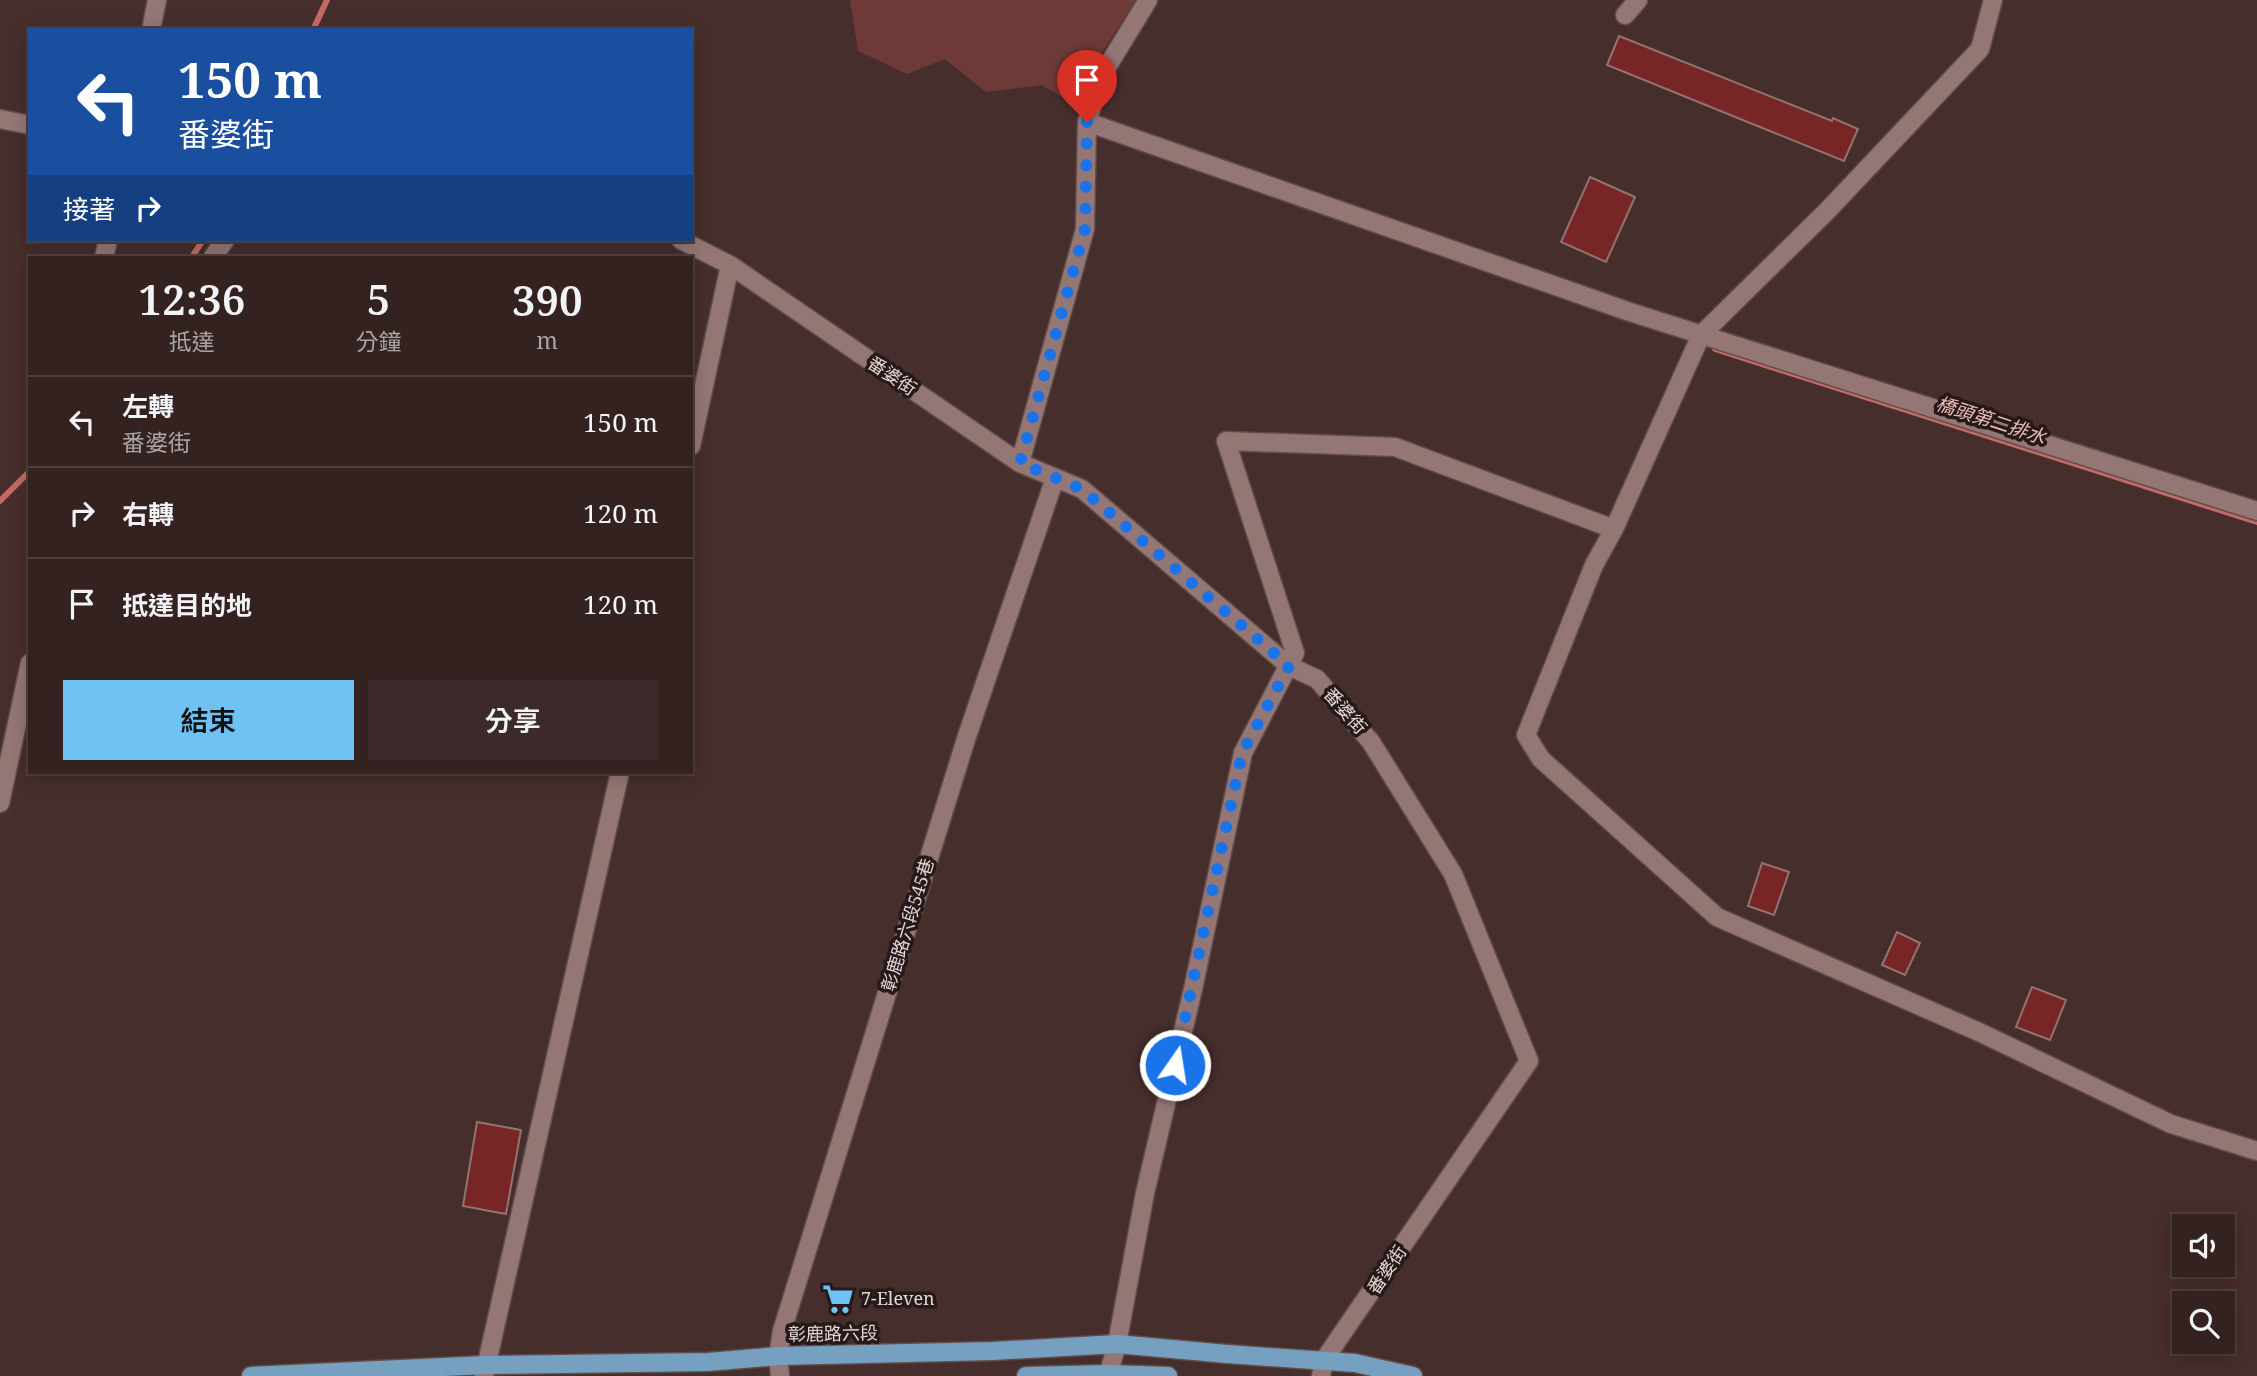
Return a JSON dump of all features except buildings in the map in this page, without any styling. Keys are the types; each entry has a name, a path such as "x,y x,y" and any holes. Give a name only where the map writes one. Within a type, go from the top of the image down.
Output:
{"main road":[{"name":"彰鹿路六段","path":"251,1376 708,1362 778,1356 993,1352 1117,1344 1227,1354 1322,1368 1355,1363 1413,1376"},
{"path":"1026,1376 1168,1376"}],"street":[{"path":"151,28 157,0"},
{"path":"1020,463 1085,229 1087,122 1101,77 1149,0"},
{"path":"1625,15 1639,0"},
{"path":"1993,0 1980,49 1828,210 1701,335 1614,529 1594,565 1526,735 1541,759 1717,917 1979,1032 2171,1124 2257,1151"},
{"path":"0,119 28,125"},
{"path":"1087,122 1701,335 2257,510"},
{"name":"番婆街","path":"685,242 730,265 1020,463 1082,489 1289,666 1317,680 1371,741 1453,874 1529,1061 1322,1368"},
{"path":"693,437 730,265"},
{"path":"1108,1375 1117,1344 1145,1193 1193,989 1242,753 1295,653 1226,441 1395,447 1614,529"},
{"name":"彰鹿路六段545巷","path":"780,1376 778,1356 786,1318 963,749 1055,478"},
{"path":"0,803 28,672"},
{"path":"485,1370 620,774"}],"shaded area":[{"path":"850,0 1136,0 1070,102 1042,85 986,92 945,59 907,74 858,51"}],"waterway":[{"path":"314,28 327,0"},
{"path":"193,256 202,242"},
{"name":"橋頭第二排水","path":"1715,349 2257,522"},
{"path":"0,501 28,473"}],"place":[{"name":"7-Eleven","path":"838,1299"}],"route":[{"path":"1087,122 1085,229 1020,463 1082,489 1289,666 1242,753 1175,1065"}]}
